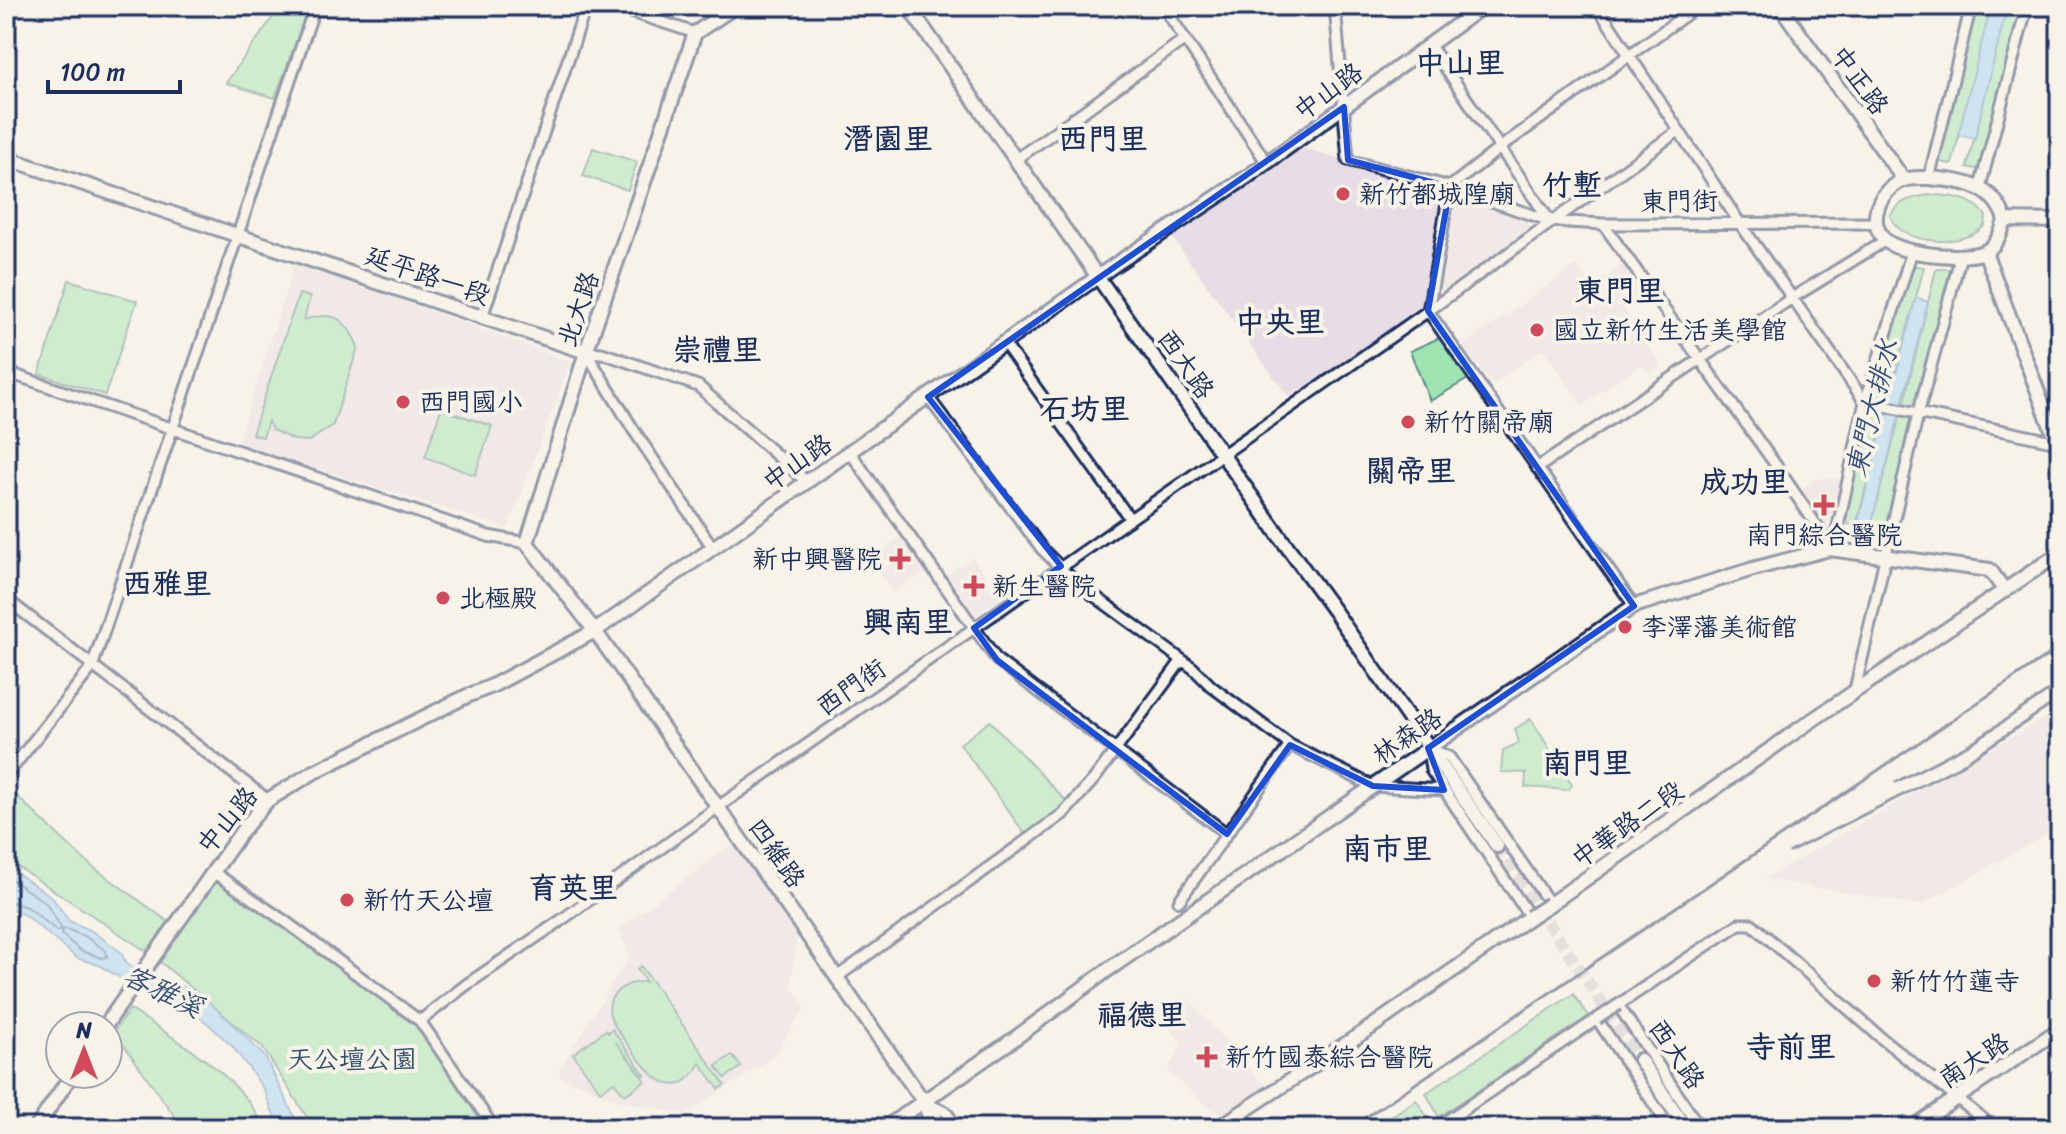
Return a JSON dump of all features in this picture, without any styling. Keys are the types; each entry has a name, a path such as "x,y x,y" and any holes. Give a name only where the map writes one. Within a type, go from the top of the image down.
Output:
{"street":[{"path":"6,776 92,667 315,6"},
{"path":"482,317 586,6"},
{"path":"613,6 695,33 736,6"},
{"name":"西大路","path":"908,6 1497,846"},
{"path":"1163,6 1267,163"},
{"path":"1335,6 1344,107"},
{"name":"中山路","path":"115,1010 242,831 268,800 314,772 492,686 595,631 1004,343 1267,163 1483,6"},
{"path":"1597,6 1739,222 1865,402 2059,448"},
{"path":"1634,606 1428,311 1450,187 1698,6"},
{"name":"中正路","path":"1780,6 1904,180"},
{"path":"1929,178 1971,6"},
{"path":"1980,187 2027,6"},
{"name":"北大路","path":"527,543 586,352 695,33"},
{"path":"1015,160 1185,39"},
{"path":"1429,44 1550,221"},
{"name":"東門街","path":"1344,107 1348,160 1450,187 1550,221 1603,224 1876,223"},
{"name":"西門街","path":"420,1021 466,985 1428,311 1678,131"},
{"name":"延平路一段","path":"6,158 586,352 602,353 698,386 807,482"},
{"path":"1929,178 1980,187 1997,201 2005,220 1997,240 1985,252 1961,255 1912,251 1886,240 1876,223 1880,201 1885,193 1904,180 1929,178"},
{"path":"2005,220 2060,221"},
{"path":"1603,224 1819,529 1829,549"},
{"path":"1537,468 1792,298 1886,240"},
{"path":"1829,549 1837,531 1865,402 1912,251"},
{"path":"1985,252 2059,448"},
{"path":"1854,694 1918,414 1961,255"},
{"path":"1004,343 1130,519"},
{"path":"586,352 633,429 713,548"},
{"path":"6,372 488,536 527,543 595,631"},
{"path":"928,397 1042,549 1074,581 1182,660 1211,686 1290,745 1373,786 1444,790"},
{"path":"850,452 997,660 1227,834"},
{"name":"林森路","path":"885,1128 1634,606 1829,549 1990,570 2005,591"},
{"name":"中華路二段","path":"1218,1128 1367,1030 1805,725 2060,553"},
{"path":"6,599 268,800"},
{"name":"四維路","path":"595,631 923,1101 937,1127"},
{"path":"837,977 1063,814 1095,778 1182,660"},
{"path":"1179,901 1290,745"},
{"name":"西大路","path":"1428,748 1431,770 1530,917"},
{"name":"西大路","path":"1428,748 1449,757 1550,904"},
{"path":"213,872 420,1021 494,1128"},
{"path":"1436,1128 1739,924 1752,924 1880,1037 1994,1128"},
{"name":"西大路","path":"1618,1005 1700,1128"},
{"name":"西大路","path":"1597,1019 1670,1128"},
{"name":"南大路","path":"1912,1128 2060,1029"},
{"name":"西大路","path":"1640,1060 1686,1128"},
{"path":"36,1128 61,1090"},
{"name":"四維路","path":"923,1101 946,1112 957,1128"}],"highlighted area":[{"path":"1344,107 1348,160 1450,187 1428,311 1634,606 1428,748 1444,790 1373,786 1290,745 1227,834 997,660 974,628 1061,566 928,397"}],"shaded area":[{"path":"1291,145 1448,188 1428,310 1352,355 1301,393 1298,389 1288,396 1171,236 1181,229 1178,224"},
{"path":"1462,200 1528,220 1529,228 1445,288 1439,287 1454,205"},
{"name":"西門國小","path":"295,263 571,361 508,528 237,444"},
{"path":"1623,264 1645,295 1624,310 1662,367 1650,375 1642,364 1582,405 1543,349 1493,384 1462,346 1577,265 1592,287"},
{"name":"南門綜合醫院","path":"1830,477 1842,480 1834,519 1825,523 1801,490 1814,480"},
{"name":"新中興醫院","path":"901,538 924,572 893,592 880,574 890,567 880,551"},
{"name":"新生醫院","path":"973,558 1001,599 976,615 948,574"},
{"path":"2060,709 2060,822 2054,830 1921,905 1764,879"},
{"path":"733,844 797,936 791,985 804,1008 773,1057 686,1114 624,1102 561,1077 559,1070 630,956 619,929"},
{"name":"新竹國泰綜合醫院","path":"1187,998 1267,1088 1227,1117 1208,1107 1168,1071 1182,1043 1169,1028"}],"green space":[{"path":"281,6 309,6 275,98 226,83"},
{"path":"1976,6 1991,6 1952,164 1934,161"},
{"path":"2007,6 2021,6 1981,170 1967,167"},
{"path":"593,148 637,162 628,190 583,176"},
{"path":"1930,195 1969,201 1986,216 1985,225 1964,238 1935,241 1907,234 1897,226 1890,216 1897,206 1912,198"},
{"path":"1909,265 1924,267 1888,401 1870,397"},
{"path":"1936,269 1954,269 1917,406 1904,403"},
{"path":"69,280 137,301 105,395 39,374"},
{"path":"299,294 310,297 304,320 323,316 338,319 349,329 358,347 333,425 309,441 294,440 272,430 268,421 263,437 252,434"},
{"path":"1439,338 1468,379 1430,401 1410,351"},
{"path":"1870,408 1885,411 1856,526 1845,523"},
{"path":"441,409 492,426 475,475 425,457"},
{"path":"1900,416 1912,419 1886,533 1870,529"},
{"path":"1531,719 1572,785 1568,790 1525,787 1526,773 1501,772 1503,750 1519,743 1515,729"},
{"path":"990,721 1066,801 1062,809 1027,837 960,744"},
{"path":"6,786 89,864 170,923 146,951 6,859"},
{"name":"天公壇公園","path":"213,872 420,1021 486,1117 471,1128 314,1128 262,1047 152,955"},
{"path":"641,966 725,1085 719,1089 700,1063 691,1077 681,1083 672,1085 662,1082 645,1067 618,1032 610,1015 611,1000 625,986 646,982 637,969"},
{"path":"1573,994 1589,1016 1439,1117 1426,1093"},
{"path":"130,1009 206,1060 239,1091 265,1128 183,1128 124,1045 124,1017"},
{"path":"612,1029 645,1075 615,1041 645,1081 625,1095 614,1082 600,1091 573,1054"},
{"path":"732,1055 741,1067 725,1078 716,1066"},
{"path":"1416,1100 1432,1124 1425,1128 1374,1128"}],"water":[{"path":"1991,6 2007,6 1975,138 1958,135"},
{"path":"1916,297 1928,302 1870,529 1857,526"},
{"name":"客雅溪","path":"6,866 52,897 69,921 90,930 121,952 125,961 137,971 151,979 160,977 202,995 265,1057 300,1128 279,1128 264,1090 249,1068 232,1046 206,1022 168,995 143,992 99,965 77,958 25,915 6,907"}],"tunnel":[{"path":"1497,846 1640,1060"}],"railway":[{"path":"1350,1128 2060,647"},
{"path":"1896,782 1971,743 2060,683"},
{"path":"1790,852 1960,766 2060,699"}],"place":[{"name":"新竹都城隍廟","path":"1343,194"},
{"name":"國立新竹生活美學館","path":"1537,330"},
{"name":"西門國小","path":"403,402"},
{"name":"新竹關帝廟","path":"1408,422"},
{"name":"南門綜合醫院","path":"1824,505"},
{"name":"新中興醫院","path":"900,559"},
{"name":"新生醫院","path":"974,586"},
{"name":"北極殿","path":"443,598"},
{"name":"李澤藩美術館","path":"1625,627"},
{"name":"新竹天公壇","path":"347,900"},
{"name":"新竹竹蓮寺","path":"1874,981"},
{"name":"新竹國泰綜合醫院","path":"1207,1057"}],"district":[{"name":"中山里","path":"1460,63"},
{"name":"潛園里","path":"888,139"},
{"name":"西門里","path":"1103,139"},
{"name":"竹塹","path":"1572,185"},
{"name":"東門里","path":"1620,291"},
{"name":"中央里","path":"1280,322"},
{"name":"崇禮里","path":"717,350"},
{"name":"石坊里","path":"1085,409"},
{"name":"關帝里","path":"1411,471"},
{"name":"成功里","path":"1745,482"},
{"name":"西雅里","path":"167,584"},
{"name":"興南里","path":"908,622"},
{"name":"南門里","path":"1587,763"},
{"name":"南市里","path":"1387,849"},
{"name":"育英里","path":"573,888"},
{"name":"福德里","path":"1142,1015"},
{"name":"寺前里","path":"1791,1047"}],"water label":[{"name":"東門大排水","path":"1872,408"}]}
